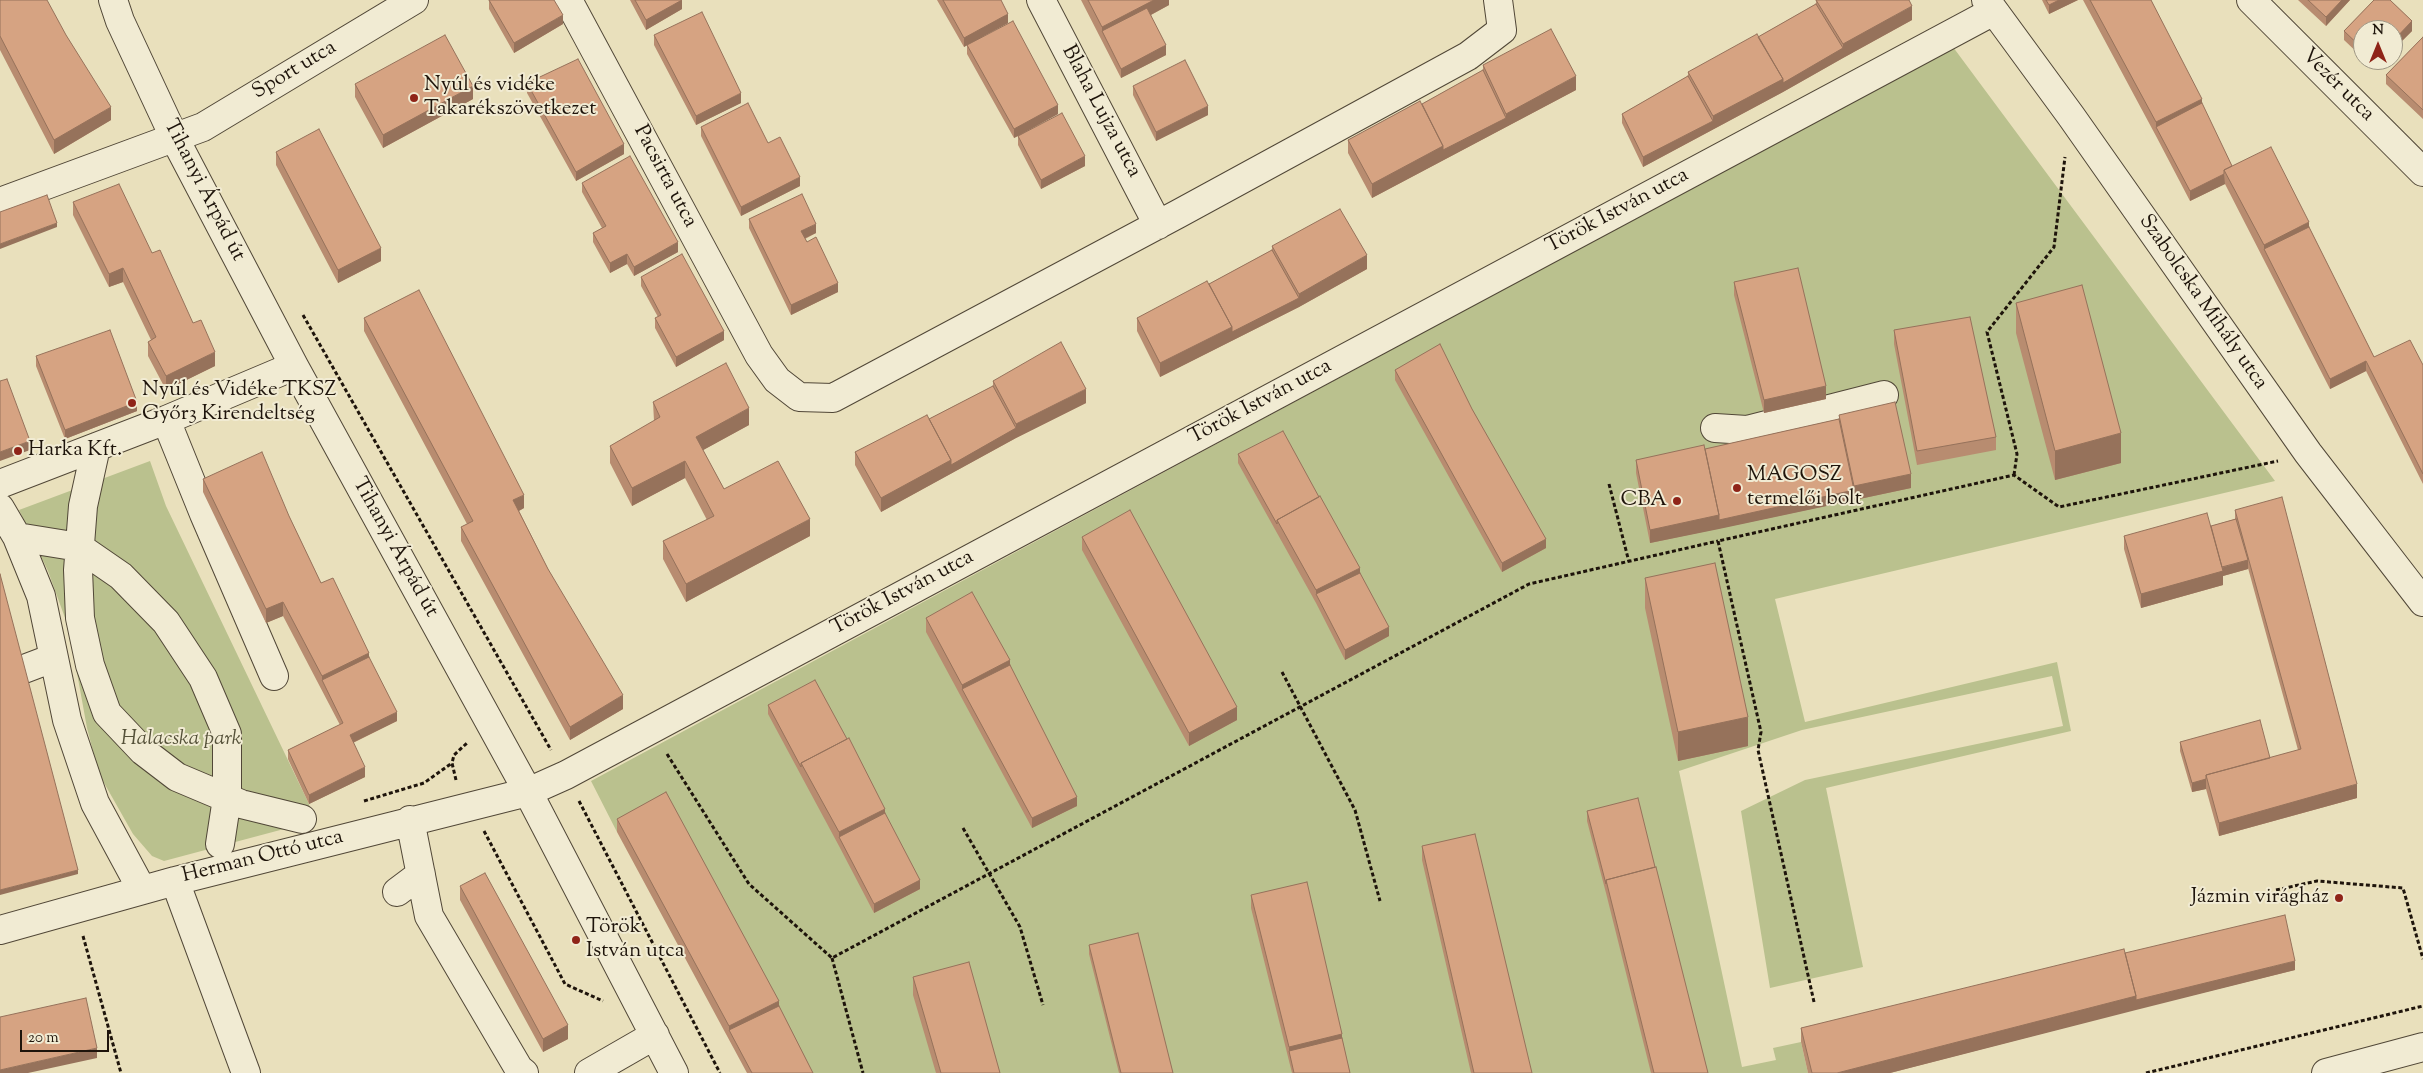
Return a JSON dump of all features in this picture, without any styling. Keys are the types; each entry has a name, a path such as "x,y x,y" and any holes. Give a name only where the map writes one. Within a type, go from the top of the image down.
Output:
{"street":[{"name":"Sport utca","path":"0,202 175,139 203,127 414,0"},
{"name":"Pacsirta utca","path":"568,0 759,355 777,380 799,398 833,398 1468,56 1502,30 1498,0"},
{"name":"Blaha Lujza utca","path":"1041,0 1158,224"},
{"name":"Vezér utca","path":"2251,0 2423,172"},
{"name":"Szabolcska Mihály utca","path":"1989,6 2071,116 2308,453 2423,602"},
{"name":"Török István utca","path":"528,792 566,775 651,730 1989,6"},
{"name":"Tihanyi Árpád út","path":"113,7 175,139 294,366 528,792 674,1073"},
{"path":"0,484 166,420 294,366"},
{"path":"1715,428 1747,430 1884,396"},
{"path":"166,420 204,514 274,676"},
{"path":"96,447 83,506 79,547 80,618 90,665 107,713 143,751 178,777 241,804 302,819"},
{"path":"0,508 18,537 41,596 67,720 95,803 142,890"},
{"path":"18,537 79,547 121,576 166,622 203,678 227,734 227,798 220,844"},
{"path":"24,668 53,658"},
{"name":"Herman Ottó utca","path":"0,930 175,881 410,820 528,792"},
{"path":"410,820 430,916 518,1070 524,1073"},
{"path":"397,892 421,874"},
{"path":"175,881 246,1073"},
{"path":"589,1073 655,1035"},
{"path":"2326,1073 2423,1047"}],"path":[{"path":"2014,475 2017,454 1988,332 2054,247 2071,116"},
{"path":"299,308 524,706 566,775 720,1073"},
{"path":"832,958 1529,584 2014,475 2059,507 2308,453"},
{"path":"1609,484 1629,562"},
{"path":"1718,541 1761,732 1758,750 1814,1002"},
{"path":"1282,672 1355,810 1380,901"},
{"path":"492,727 460,748 452,763 454,775 565,984 604,1002"},
{"path":"651,730 749,884 832,958 863,1073"},
{"path":"963,828 1020,927 1043,1004"},
{"path":"2276,890 2318,881 2403,888 2423,959"},
{"path":"76,908 121,1073"},
{"path":"2146,1073 2423,1006"}],"green space":[{"path":"1953,47 2275,481 1775,599 1805,722 2057,662 2071,731 1826,788 1863,967 1770,988 1741,811 1805,780 2063,726 2052,676 1802,730 1679,771 1742,1067 1776,1060 1773,1048 1801,1042 1808,1073 809,1073 665,806 617,832 591,781"},
{"name":"Halacska park","path":"150,461 166,506 309,804 314,821 164,861 152,856 133,834 99,774 87,728 69,629 48,571 19,510"}],"building":[{"path":"0,0 47,0 66,35 111,107 54,140 0,36"},
{"path":"489,0 554,0 563,15 514,43"},
{"path":"635,0 682,0 646,20"},
{"path":"943,0 1001,0 1008,14 964,38"},
{"path":"1088,0 1154,0 1102,27"},
{"path":"1816,0 1909,0 1912,6 1843,44"},
{"path":"2046,0 2059,0 2049,5"},
{"path":"2090,0 2151,0 2202,99 2156,122"},
{"path":"2308,0 2342,0 2326,17"},
{"path":"2374,0 2390,0 2412,21 2403,30 2403,20 2355,20"},
{"path":"1816,4 1843,48 1783,83 1783,79 1758,37"},
{"path":"1147,8 1166,45 1121,69 1102,31"},
{"path":"702,12 741,93 696,116 654,35"},
{"path":"1013,21 1058,105 1014,129 967,45"},
{"path":"2353,22 2353,40 2344,31"},
{"path":"1551,29 1576,76 1506,114 1483,65"},
{"path":"1757,34 1783,79 1713,116 1688,72"},
{"name":"Nyúl és vidéke Takarékszövetkezet","path":"445,35 473,86 383,135 355,84"},
{"path":"2423,37 2423,110 2386,75 2391,70 2403,70 2403,58"},
{"path":"578,59 624,144 576,172 527,83"},
{"path":"1185,60 1208,106 1156,132 1133,86"},
{"path":"1483,70 1506,118 1443,150 1443,146 1422,104"},
{"path":"1688,76 1713,121 1643,157 1622,114"},
{"path":"1420,101 1443,146 1372,184 1348,140"},
{"path":"748,103 768,143 780,137 800,177 741,207 701,127"},
{"path":"2202,103 2232,166 2224,170 2224,174 2190,191 2156,127"},
{"path":"1062,113 1085,156 1041,180 1018,136"},
{"path":"319,129 381,248 338,270 276,152"},
{"path":"2271,147 2309,222 2264,245 2224,170"},
{"path":"630,156 678,242 634,267 627,254 610,263 593,233 606,226 582,183"},
{"path":"119,184 152,253 160,250 193,323 201,320 215,352 166,376 148,342 156,337 123,268 109,274 73,202"},
{"path":"802,194 816,224 801,231 807,242 816,237 838,283 791,305 749,219"},
{"path":"47,195 57,223 0,244 0,212"},
{"path":"1340,209 1367,255 1299,294 1272,246"},
{"path":"2309,227 2374,357 2410,340 2423,365 2423,474 2366,361 2330,379 2264,249"},
{"path":"1272,250 1299,298 1232,332 1232,327 1209,284"},
{"path":"682,254 724,331 676,357 655,318 661,315 641,277"},
{"path":"1798,268 1826,386 1764,400 1734,282"},
{"path":"1207,281 1232,327 1160,363 1137,318"},
{"path":"2082,285 2121,433 2055,451 2016,303"},
{"path":"419,290 524,495 513,500 548,569 623,695 570,727 461,527 473,521 364,318"},
{"path":"1970,317 1996,437 1917,451 1894,330"},
{"path":"110,330 137,402 65,430 36,356"},
{"path":"1061,342 1086,389 1016,424 993,381"},
{"path":"1440,344 1472,409 1546,539 1502,563 1395,370"},
{"path":"726,363 749,408 696,437 724,489 778,461 810,519 686,584 663,541 714,516 685,461 632,488 610,446 660,417 653,402"},
{"path":"7,379 30,441 0,452 0,381"},
{"path":"993,386 1016,428 951,465 951,460 929,419"},
{"path":"1895,402 1911,474 1854,486 1839,415"},
{"path":"927,415 951,460 881,498 855,452"},
{"path":"1839,419 1854,490 1719,520 1705,449"},
{"path":"1283,431 1319,497 1277,520 1277,524 1238,454"},
{"name":"CBA","path":"1704,445 1719,515 1650,530 1636,460"},
{"path":"262,452 289,516 321,583 333,578 369,653 322,676 283,602 266,609 203,479"},
{"path":"1320,496 1360,568 1316,590 1277,520"},
{"path":"2282,497 2357,784 2219,823 2206,775 2301,749 2235,510"},
{"path":"1130,510 1237,707 1189,733 1082,537"},
{"path":"2207,513 2223,571 2141,594 2124,536"},
{"path":"2236,519 2248,560 2222,567 2211,526"},
{"path":"1715,563 1748,717 1678,732 1645,578"},
{"path":"1360,573 1389,627 1345,650 1316,594"},
{"path":"0,574 78,870 0,890"},
{"path":"972,592 1010,660 962,685 926,618"},
{"path":"369,657 397,712 350,735 365,767 309,795 288,750 343,723 322,680"},
{"path":"1010,665 1077,797 1032,818 962,689"},
{"path":"815,680 847,739 801,763 801,767 768,705"},
{"path":"2260,720 2270,758 2206,775 2206,779 2192,783 2180,742"},
{"path":"849,738 885,809 839,832 801,763"},
{"path":"666,792 779,1001 729,1026 617,819"},
{"path":"1638,798 1655,867 1606,880 1606,884 1587,811"},
{"path":"885,813 920,880 874,904 839,837"},
{"path":"1475,834 1532,1073 1474,1073 1422,846"},
{"path":"1656,867 1708,1073 1654,1073 1606,880"},
{"path":"485,873 568,1025 543,1039 460,886"},
{"path":"1307,882 1342,1034 1289,1047 1251,895"},
{"path":"2285,915 2295,961 2136,1000 2125,953"},
{"path":"1138,933 1173,1073 1121,1073 1089,945"},
{"path":"2124,949 2136,996 1837,1073 1812,1073 1801,1028"},
{"path":"969,962 1000,1073 941,1073 913,977"},
{"path":"86,998 97,1048 0,1070 0,1017"},
{"path":"779,1006 813,1073 752,1073 729,1030"},
{"path":"1342,1038 1350,1073 1294,1073 1289,1051"}],"place":[{"name":"Nyúl és vidéke Takarékszövetkezet","path":"414,98"},
{"name":"Nyúl és Vidéke TKSZ Győr3 Kirendeltség","path":"132,403"},
{"name":"Harka Kft.","path":"18,451"},
{"name":"MAGOSZ termelői bolt","path":"1737,488"},
{"name":"CBA","path":"1677,501"},
{"name":"Jázmin virágház","path":"2339,898"},
{"name":"Török István utca","path":"576,940"}]}
